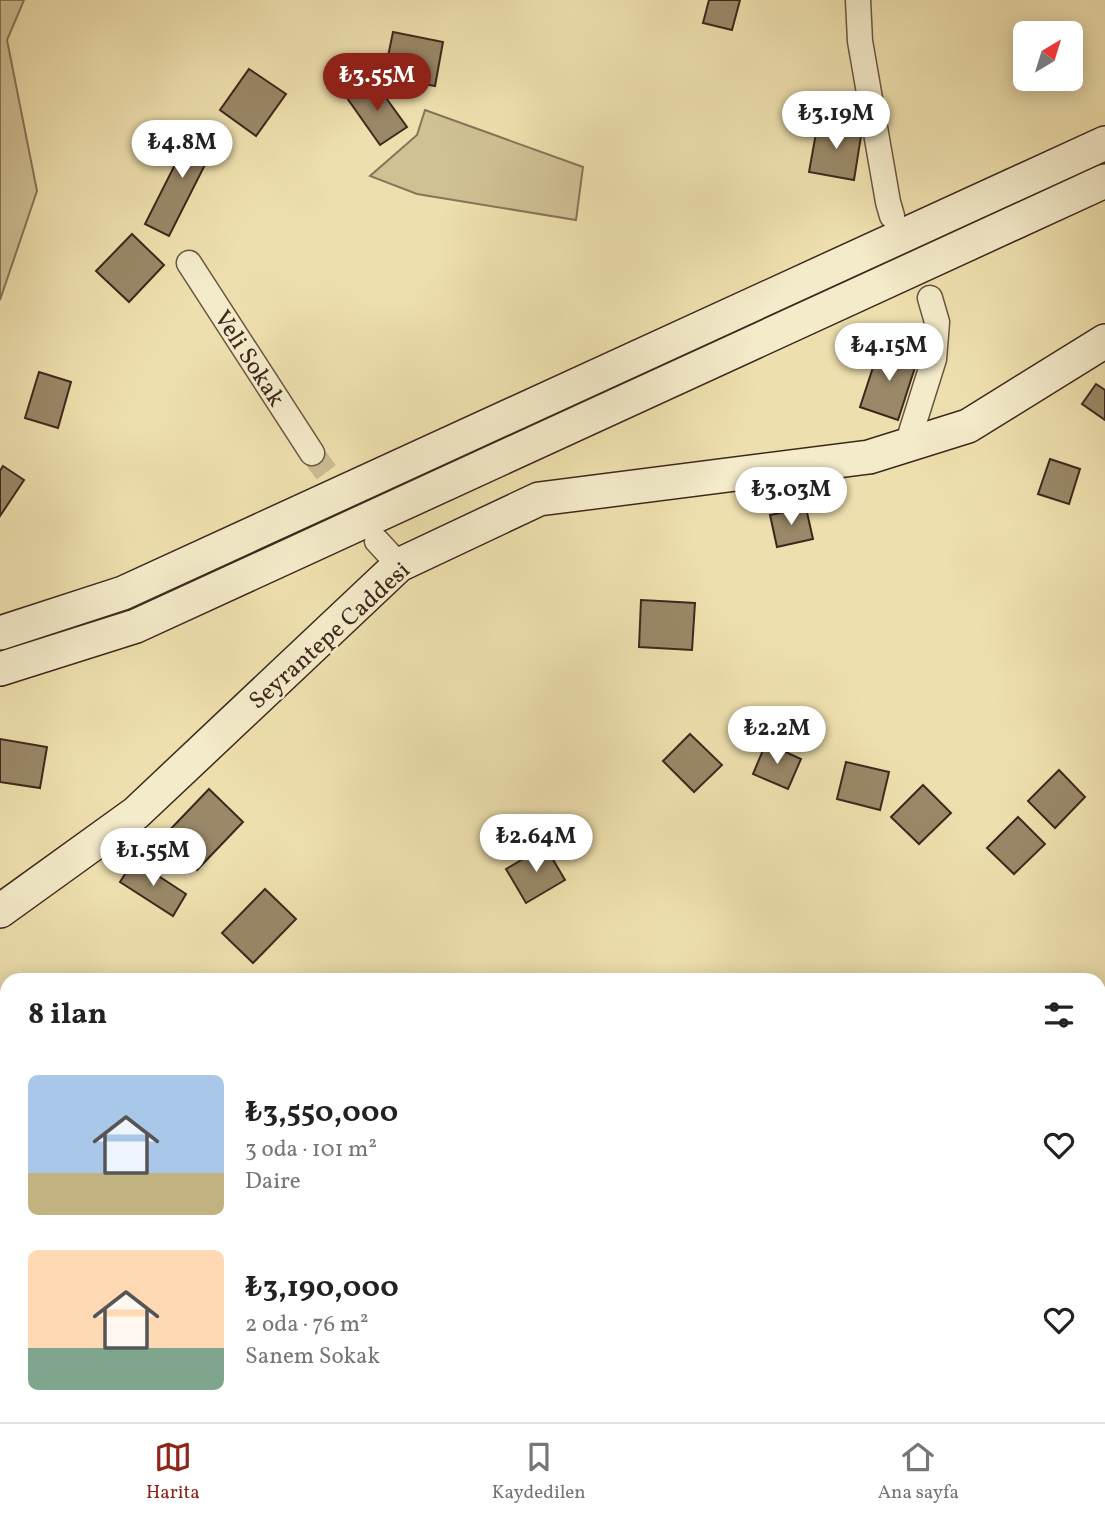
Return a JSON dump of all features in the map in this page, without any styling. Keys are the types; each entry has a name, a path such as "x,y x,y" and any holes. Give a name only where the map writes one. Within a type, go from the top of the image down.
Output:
{"main road":[{"path":"0,633 123,593 1105,143"},
{"path":"0,669 136,625 1105,181"},
{"name":"Seyrantepe Caddesi","path":"0,911 136,813 399,565 539,499 869,457 968,426 1105,341"}],"street":[{"path":"858,0 860,41 892,216"},
{"name":"Veli Sokak","path":"189,263 312,453"},
{"path":"907,445 934,359 937,322 930,298"},
{"path":"377,541 399,565"}],"shaded area":[{"path":"0,0 24,0 7,40 37,191 0,300"},
{"path":"425,110 583,167 576,220 417,194 370,176 417,135"}],"building":[{"path":"709,0 740,0 732,30 703,23"},
{"path":"393,32 443,42 435,86 384,76"},
{"path":"249,69 286,94 256,136 220,110"},
{"path":"373,80 407,127 380,145 347,98"},
{"path":"818,122 862,130 854,180 809,172"},
{"path":"195,125 219,137 169,236 145,224"},
{"path":"132,234 164,265 129,302 96,271"},
{"path":"880,346 918,358 898,420 860,407"},
{"path":"39,372 71,382 58,428 25,418"},
{"path":"1096,384 1105,390 1105,420 1082,404"},
{"path":"1050,459 1080,469 1069,504 1038,494"},
{"path":"3,466 24,480 0,516 0,471"},
{"path":"806,508 813,539 777,547 770,515"},
{"path":"641,600 695,603 692,650 639,647"},
{"path":"690,734 722,765 694,792 663,761"},
{"path":"0,739 47,747 40,788 0,782"},
{"path":"766,743 801,759 788,789 753,774"},
{"path":"846,762 889,772 880,810 837,799"},
{"path":"1059,770 1085,797 1055,828 1028,801"},
{"path":"923,785 951,813 919,844 891,817"},
{"path":"209,789 243,822 197,870 163,837"},
{"path":"1018,817 1045,844 1014,874 987,848"},
{"path":"545,846 565,880 526,903 506,869"},
{"path":"134,860 186,894 173,916 120,882"},
{"path":"265,889 296,919 253,963 222,933"}],"tunnel":[{"path":"312,453 372,534"}]}
